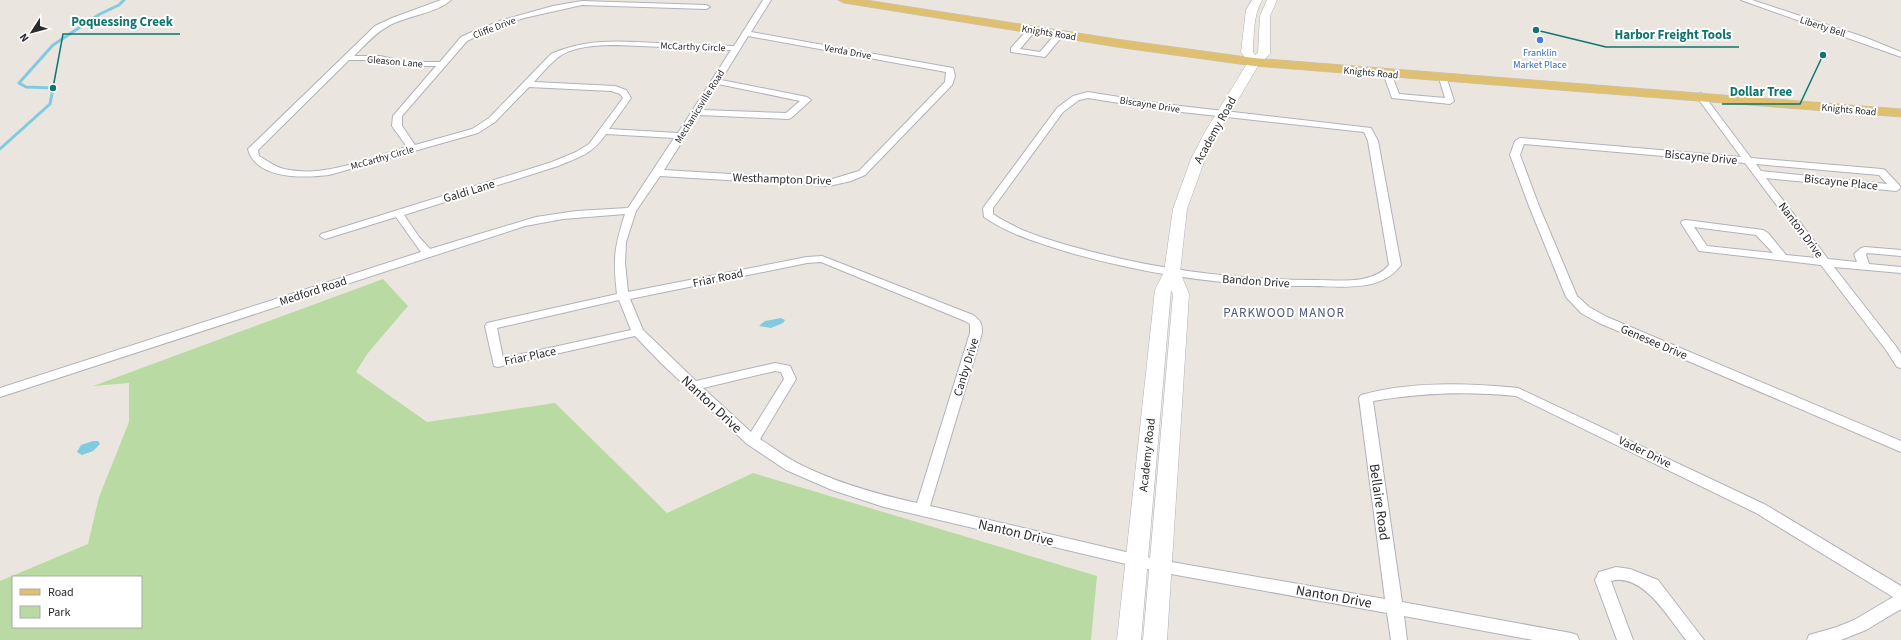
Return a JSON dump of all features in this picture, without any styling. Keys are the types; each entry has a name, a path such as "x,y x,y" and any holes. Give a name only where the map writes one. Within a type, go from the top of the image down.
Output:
{"main road":[{"name":"Knights Road","path":"844,0 1181,44 1255,56 1901,105"},
{"name":"Knights Road","path":"902,0 1036,26 1060,34 1255,56 1387,73 1700,96 1901,113"},
{"path":"1255,56 1250,16 1251,10 1257,0"},
{"path":"1255,56 1265,16 1272,0"},
{"name":"Academy Road","path":"1129,640 1163,290 1172,272 1178,221 1188,185 1198,159 1255,56"},
{"name":"Academy Road","path":"1155,640 1181,294 1172,272"}],"street":[{"name":"McCarthy Circle","path":"447,0 431,8 387,22 378,28 253,149 255,157 268,166 287,174 329,172 474,131 483,127 554,56 565,50 595,43 736,48"},
{"name":"Mechanicsville Road","path":"631,212 658,174 680,136 767,0"},
{"name":"Liberty Bell","path":"1745,0 1862,38 1901,54"},
{"name":"Liberty Bell","path":"1760,0 1901,47"},
{"name":"Cliffe Drive","path":"412,148 397,126 396,120 464,39 479,31 549,8 582,3 615,2 706,7"},
{"path":"1036,26 1014,50 1042,55 1060,34"},
{"name":"Verda Drive","path":"746,33 950,70"},
{"name":"Gleason Lane","path":"347,58 380,58 407,64 442,64"},
{"name":"Westhampton Drive","path":"658,174 829,183 847,179 862,173 949,84 951,76 950,70"},
{"path":"1387,73 1395,96 1450,101 1442,78"},
{"path":"696,112 788,116 807,100 715,82"},
{"name":"Galdi Lane","path":"326,236 579,154 592,146 627,98 623,92 612,88 527,84"},
{"name":"Biscayne Drive","path":"988,212 988,208 1054,119 1068,103 1076,98 1088,95 1163,107 1369,131"},
{"name":"Nanton Drive","path":"1700,96 1824,263 1896,348 1901,364"},
{"path":"604,131 680,136"},
{"name":"Bandon Drive","path":"988,212 988,215 999,224 1032,238 1088,255 1143,267 1221,279 1292,284 1360,283 1384,277 1395,265 1373,141 1369,131"},
{"name":"Genesee Drive","path":"1526,142 1520,141 1516,156 1534,206 1572,297 1585,310 1603,320 1901,447"},
{"name":"Biscayne Drive","path":"1526,142 1876,172"},
{"name":"Biscayne Place","path":"1759,174 1896,188 1882,172 1876,172"},
{"name":"Nanton Drive","path":"631,212 621,242 619,263 623,296 638,332 752,441 791,466 837,486 884,501 1137,561 1571,640"},
{"name":"Medford Road","path":"0,393 522,223 548,217 580,213 631,212"},
{"path":"398,213 415,239 428,254"},
{"path":"1783,258 1764,235 1759,232 1686,223 1703,249 1824,263 1901,270"},
{"path":"1865,266 1860,257 1860,254 1865,250 1901,253"},
{"name":"Canby Drive","path":"814,259 822,258 969,318 976,323 976,333 922,510"},
{"name":"Friar Road","path":"623,296 652,292 814,259"},
{"name":"Friar Place","path":"623,296 491,326 498,363 638,332"},
{"path":"693,386 775,367 786,369 790,379 752,441"},
{"name":"Vader Drive","path":"1366,398 1426,389 1491,389 1518,392 1761,509 1901,594"},
{"name":"Bellaire Road","path":"1366,398 1399,640"},
{"path":"1625,640 1603,580 1604,576 1610,574 1630,575 1652,585 1696,640"},
{"path":"1815,640 1834,636 1873,619 1901,601"}],"green space":[{"path":"383,279 408,306 368,353 356,372 427,422 555,403 667,513 753,473 1097,576 1091,640 0,640 0,581 88,544 99,497 129,422 129,383 93,386"}],"water":[{"path":"781,318 785,320 783,323 771,328 759,326 765,321"},
{"path":"98,441 100,444 93,451 82,455 77,452 81,445"}],"waterway":[{"path":"0,149 50,104 53,88 26,87 19,83 53,45 100,14 119,5 124,0"}],"place":[{"name":"Harbor Freight Tools","path":"1536,30"},
{"name":"Franklin Market Place","path":"1540,40"},
{"name":"Dollar Tree","path":"1823,55"},
{"name":"Poquessing Creek","path":"53,88"}],"district":[{"name":"PARKWOOD MANOR","path":"1284,312"}]}
